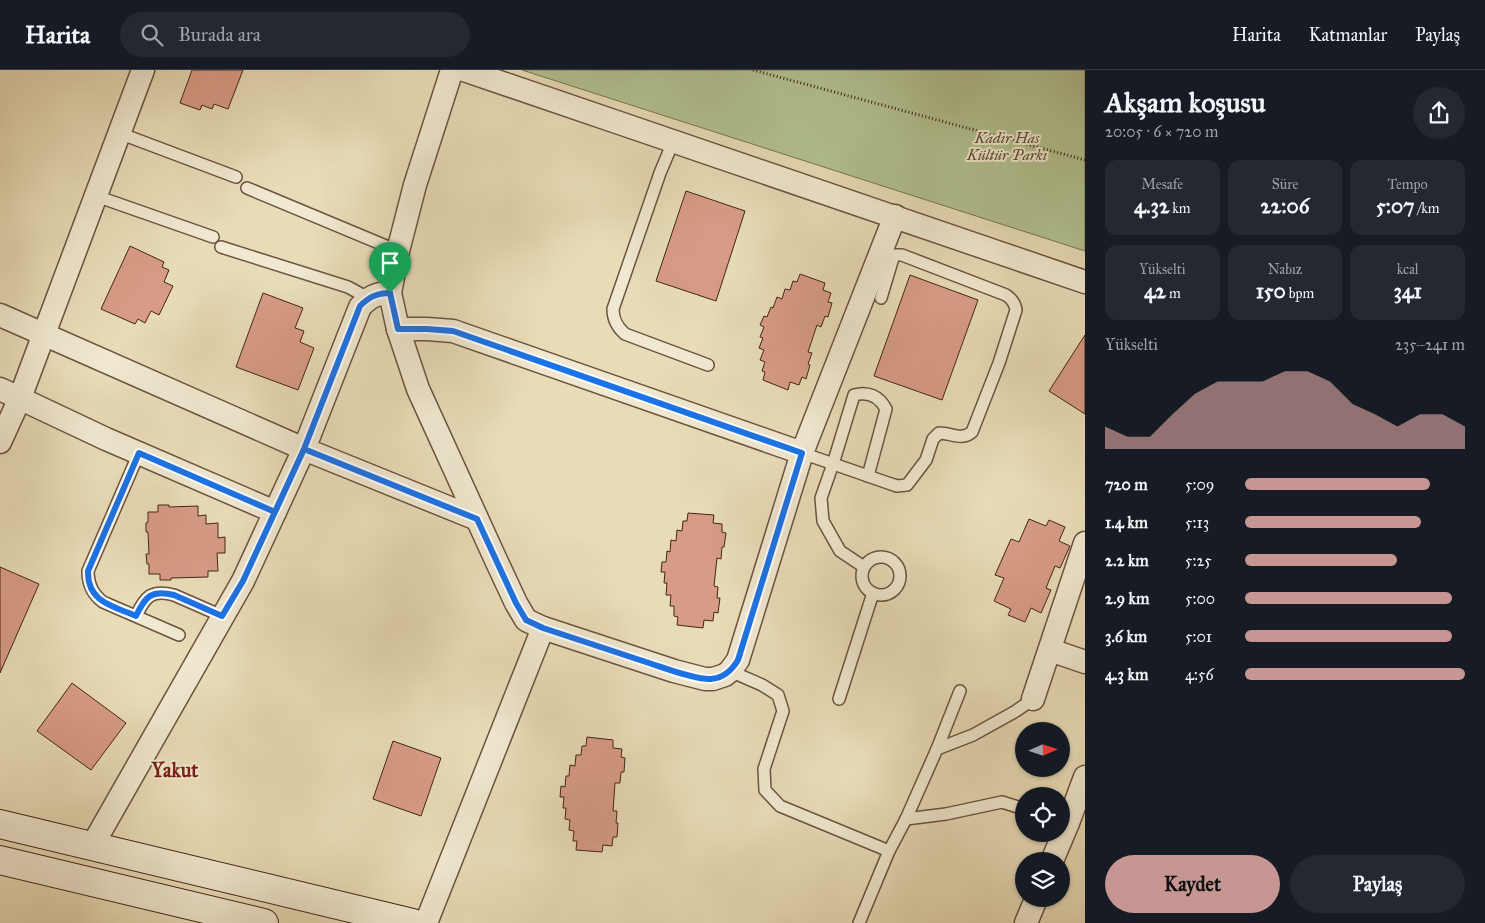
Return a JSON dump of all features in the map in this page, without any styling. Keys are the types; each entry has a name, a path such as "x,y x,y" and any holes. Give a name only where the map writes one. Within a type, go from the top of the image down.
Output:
{"street":[{"path":"0,442 10,394 44,334 143,70"},
{"path":"452,70 415,184 398,251 390,293 398,329 418,389 477,519 516,603 526,620 543,628 674,671 713,679 730,671 738,660 802,453 895,216"},
{"path":"464,70 1085,282"},
{"path":"92,846 243,581 304,449 360,306 374,295 390,293"},
{"path":"0,315 304,449 477,519"},
{"path":"398,329 453,331 802,453"},
{"path":"10,394 275,512"},
{"path":"1033,699 1085,543"},
{"path":"426,923 543,628"},
{"path":"1050,650 1085,662"},
{"path":"1056,852 1072,816 1085,777"},
{"path":"5,822 92,846 413,923"},
{"path":"0,860 264,923"},
{"path":"1026,923 1033,907"}],"lane":[{"path":"119,133 236,177"},
{"path":"673,142 660,173 613,309 613,315 617,326 625,334 708,365"},
{"path":"247,188 398,251"},
{"path":"96,196 213,237"},
{"path":"221,247 348,287 359,293 366,300"},
{"path":"802,453 897,486 907,485 926,460 933,439 939,433 947,433 959,437 972,432 1016,310 1015,304 1006,295 902,254 895,255 893,258 881,298"},
{"path":"864,567 840,551 823,521 820,498 833,464 854,395 865,393 877,397 886,408 868,476"},
{"path":"139,453 88,571 88,579 90,587 103,602 179,635"},
{"path":"876,557 891,559 900,572 900,579 893,590 881,595 873,593 867,589 863,582 862,574 864,567 876,557"},
{"path":"136,616 144,600 157,593 174,595 222,616"},
{"path":"839,699 873,593"},
{"path":"730,671 762,685 778,695 783,711 764,769 765,790 780,806 890,851"},
{"path":"859,923 937,748 960,691"},
{"path":"937,748 973,735 1016,711 1033,699"},
{"path":"906,819 946,814 1002,802 1015,806"}],"path":[{"path":"753,70 1085,160"}],"green space":[{"name":"Kadir Has Kültür Parkı","path":"522,70 1085,70 1085,251"}],"building":[{"path":"192,70 243,70 228,109 214,104 212,109 202,105 200,110 180,103"},
{"path":"686,191 745,211 716,301 656,281"},
{"path":"130,246 164,262 162,267 169,270 164,282 173,286 159,315 151,311 145,323 138,319 135,324 101,309"},
{"path":"800,274 825,283 823,290 831,293 828,302 832,303 828,317 825,316 821,327 817,325 808,352 812,353 806,379 802,377 799,385 790,382 788,390 763,380 765,372 762,371 765,362 760,360 764,350 759,348 763,338 760,337 764,327 760,325 764,316 767,317 771,307 773,308 777,297 782,299 785,289 790,290 793,281 797,282"},
{"path":"910,275 978,300 942,400 874,376"},
{"path":"263,293 303,308 295,328 304,331 300,342 314,348 298,390 236,367"},
{"path":"1085,335 1085,414 1049,391"},
{"path":"158,505 169,505 169,507 198,506 198,516 206,515 206,524 218,523 218,538 225,537 225,553 217,553 218,571 208,571 208,577 171,578 171,580 160,580 160,574 149,574 146,554 149,554 146,523 148,522 148,512 158,512"},
{"path":"688,513 714,515 713,523 722,524 722,532 726,533 721,559 717,558 714,586 718,587 717,598 720,598 718,613 714,612 713,621 704,620 703,628 677,625 678,617 674,616 674,606 670,606 671,595 666,595 667,583 664,583 665,572 661,572 662,562 666,562 667,551 670,552 671,540 676,541 677,530 682,531 683,521 687,521"},
{"path":"1029,519 1046,526 1049,520 1065,527 1059,541 1070,546 1060,568 1055,566 1046,588 1051,590 1041,613 1031,608 1025,622 1008,615 1011,609 994,601 1004,578 995,575 1011,539 1019,542"},
{"path":"0,567 39,584 0,673"},
{"path":"72,683 126,723 91,770 37,731"},
{"path":"587,737 613,740 613,748 622,749 621,757 625,758 624,772 621,772 620,783 615,783 613,811 617,811 617,837 613,837 612,846 603,845 602,852 576,850 577,841 573,841 574,831 569,830 570,820 565,819 564,797 560,797 561,786 565,787 566,776 569,776 570,765 575,766 576,755 581,755 582,746 586,746"},
{"path":"393,741 441,758 421,816 373,799"}],"district":[{"name":"Yakut","path":"175,770"}],"route":[{"path":"390,293 374,295 360,306 304,449 243,581 222,616 166,593 157,593 144,600 136,616 103,602 93,593 88,579 88,571 139,453 275,512 304,449 477,519 507,585 526,620 543,628 674,671 713,679 730,671 738,660 802,453 453,331 440,329 398,329 390,293"}]}
